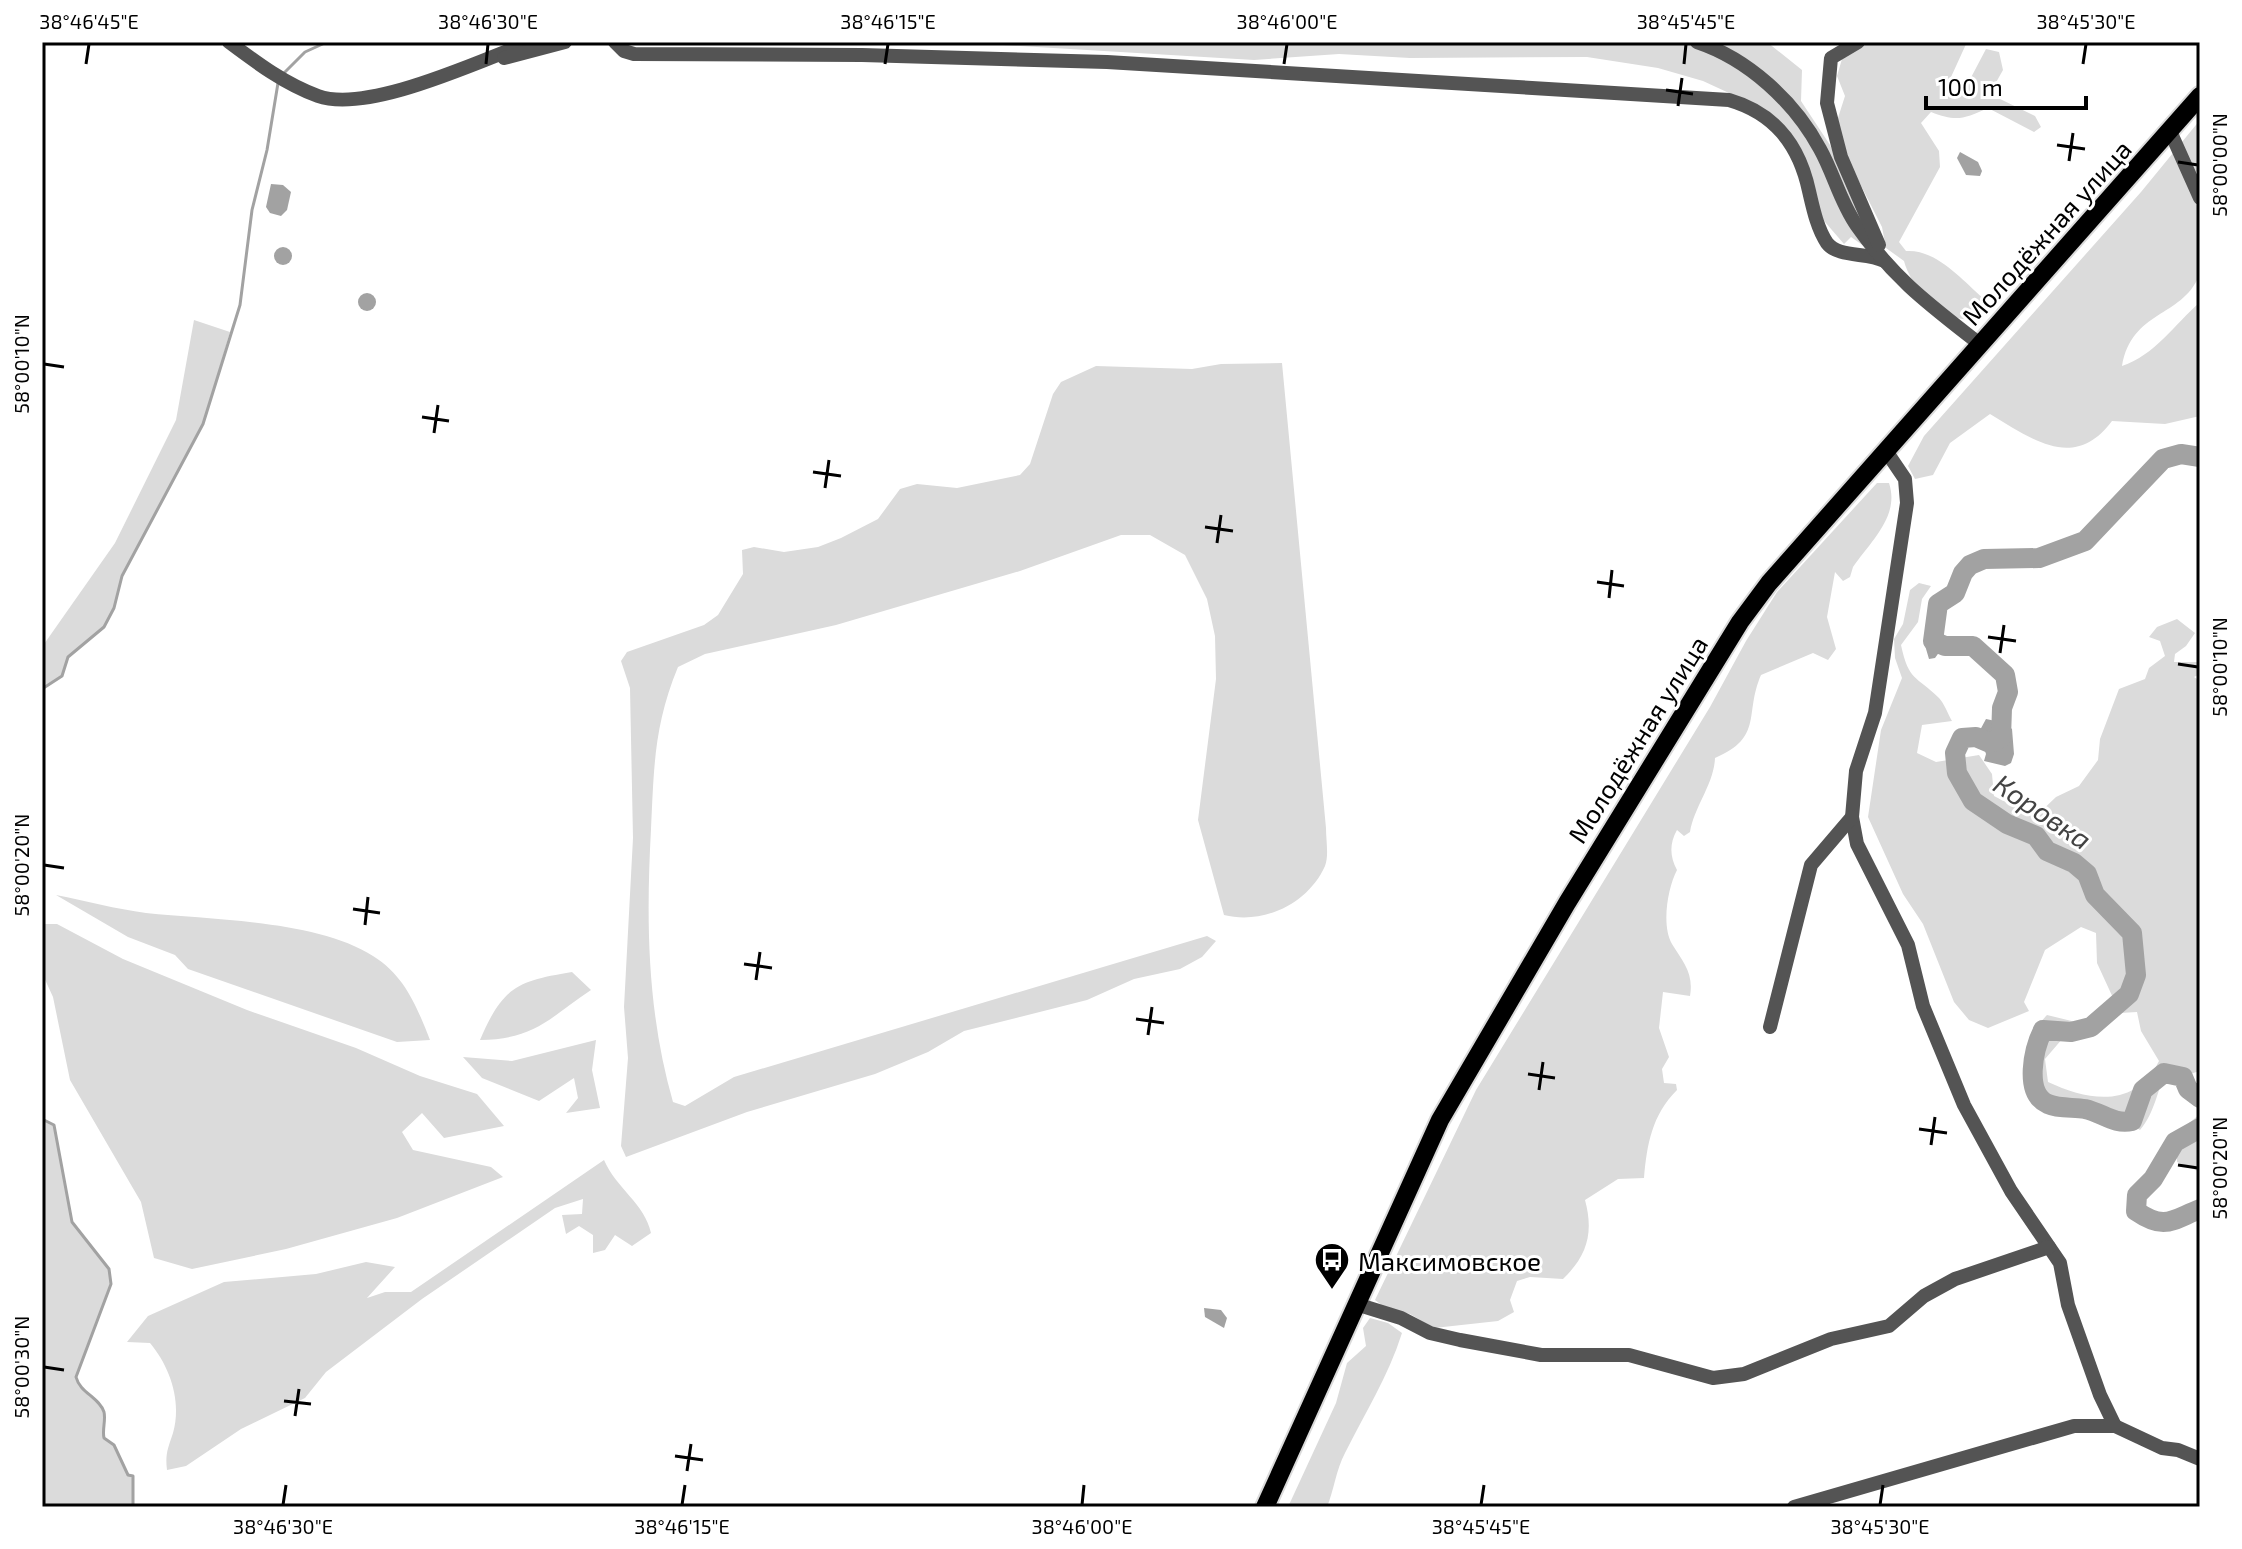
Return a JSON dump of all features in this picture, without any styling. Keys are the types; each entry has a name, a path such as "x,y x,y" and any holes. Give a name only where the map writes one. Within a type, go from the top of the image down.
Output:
{"main road":[{"name":"Молодёжная улица","path":"1265,1507 1440,1120 1567,903 1732,635 1769,583 2200,96"}],"street":[{"path":"229,42 267,71 320,97 336,99 417,86 531,42"},
{"path":"487,59 514,58 565,42"},
{"path":"615,42 624,51 634,54 862,55 1107,62 1729,100 1765,114 1779,128 1802,169 1810,204 1827,243 1833,249 1872,254 1886,264"},
{"path":"1697,42 1737,61 1771,87 1798,116 1820,149 1840,198 1900,282 1981,345"},
{"path":"1858,42 1831,58 1827,103 1841,157 1886,264"},
{"path":"2170,131 2200,198"},
{"path":"1886,451 1905,479 1907,503 1875,713 1856,771 1852,817 1857,844 1908,945 1923,1006 1964,1105 2011,1191 2060,1263 2068,1305 2100,1395 2115,1426"},
{"path":"1770,1027 1811,865 1852,817"},
{"path":"1356,1304 1401,1318 1430,1333 1460,1340 1541,1355 1629,1355 1713,1378 1744,1374 1831,1339 1889,1326 1924,1296 1955,1279 2049,1247"},
{"path":"1794,1507 2074,1426 2115,1426 2162,1448 2178,1450 2200,1459"}],"shaded area":[{"path":"860,42 1767,42 1802,70 1801,101 1830,145 1871,236 1868,249 1851,237 1844,244 1825,222 1783,143 1742,99 1703,81 1658,68 1587,57 1410,58 1339,54 1254,60 1002,45"},
{"path":"1868,42 1967,42 1946,88 1956,93 1966,87 1986,49 1999,52 2003,70 1994,86 1998,98 2035,116 2041,127 2034,132 1988,108 1960,118 1931,112 1921,123 1939,151 1940,167 1899,242 1906,251 1928,255 1957,274 1983,298 1982,318 1958,318 1924,295 1904,261 1886,248 1882,227 1845,154 1837,121 1845,96 1837,76 1842,59"},
{"path":"2200,120 2200,170 2191,174 2200,203 2202,261 2199,276 2181,300 2136,334 2127,348 2122,366 2154,347 2200,302 2200,416 2165,424 2112,421 2098,436 2083,445 2068,448 2037,441 1990,414 1950,443 1933,475 1915,479 1908,466 1924,436 2141,192"},
{"path":"1960,152 1978,162 1982,171 1980,176 1966,175 1957,158"},
{"path":"271,184 283,185 291,192 287,210 281,216 270,213 266,207"},
{"path":"279,247 287,247 292,256 290,263 279,265 274,260 274,252"},
{"path":"367,293 376,302 367,311 358,302"},
{"path":"194,320 230,332 203,424 122,576 114,608 104,627 68,657 62,676 42,689 42,647 115,543 176,420"},
{"path":"1282,363 1326,828 1325,866 1308,891 1296,901 1269,914 1254,917 1224,915 1198,820 1216,679 1215,636 1207,599 1185,555 1150,535 1121,535 1020,571 836,625 705,654 678,667 660,727 653,786 650,966 658,1034 673,1102 685,1106 734,1077 1207,936 1216,941 1202,957 1180,969 1134,979 1087,1000 964,1031 928,1052 875,1074 747,1112 626,1157 621,1146 628,1058 624,1007 633,838 630,688 621,661 627,652 704,625 718,615 743,574 742,550 754,547 784,552 818,547 878,519 900,489 917,484 957,488 1020,475 1030,464 1053,394 1061,382 1096,366 1192,369 1221,364"},
{"path":"1877,483 1889,483 1891,495 1891,506 1882,528 1853,567 1850,577 1843,581 1835,572 1827,617 1836,649 1828,660 1813,653 1761,675 1747,733 1730,750 1715,758 1690,832 1684,836 1677,830 1673,840 1672,855 1677,870 1669,896 1667,927 1672,944 1687,968 1691,988 1690,996 1663,992 1659,1028 1669,1057 1662,1069 1664,1083 1676,1084 1677,1090 1656,1120 1644,1178 1618,1179 1585,1200 1588,1233 1578,1262 1563,1279 1530,1277 1517,1281 1510,1300 1514,1312 1498,1321 1434,1328 1410,1314 1387,1309 1375,1300 1476,1090 1777,592"},
{"path":"1919,583 1931,586 1922,599 1918,622 1901,645 1910,672 1941,700 1952,721 1922,725 1917,753 1936,762 1979,755 1992,774 1994,796 2035,817 2056,797 2079,786 2098,760 2100,739 2119,689 2145,679 2149,668 2165,656 2160,641 2149,637 2157,627 2177,619 2195,633 2186,646 2175,654 2174,662 2200,662 2200,674 2194,677 2200,681 2200,1071 2183,1076 2167,1070 2140,1130 2131,1124 2113,1124 2063,1111 2044,1099 2033,1081 2034,1037 2047,1015 2088,1025 2085,1033 2063,1038 2045,1059 2048,1082 2064,1089 2095,1096 2124,1094 2149,1076 2159,1061 2141,1031 2137,1012 2120,1013 2097,963 2096,933 2081,927 2045,950 2024,1002 2029,1011 1988,1028 1969,1020 1954,1002 1923,924 1903,894 1868,817 1881,730 1902,678 1895,658 1894,639 1903,624 1910,590"},
{"path":"1938,612 1938,635 1945,644 1935,658 1929,659 1924,642 1932,614"},
{"path":"1986,719 2005,723 2012,729 2014,754 2011,763 2005,766 1984,761 1986,754 1979,732"},
{"path":"56,895 146,913 294,928 350,944 373,956 394,973 415,1004 430,1040 397,1042 188,969 175,955 128,937"},
{"path":"42,924 57,924 123,959 247,1010 356,1048 420,1076 477,1094 504,1126 444,1138 422,1113 402,1132 413,1150 491,1167 503,1177 397,1218 286,1249 192,1269 154,1258 141,1202 70,1080 53,997 42,973"},
{"path":"572,972 591,990 540,1026 514,1036 480,1040 496,1008 514,989 538,979"},
{"path":"596,1040 592,1070 600,1108 566,1113 578,1098 574,1078 539,1101 482,1078 463,1057 512,1061"},
{"path":"2200,1114 2200,1172 2177,1162 2176,1134"},
{"path":"42,1119 54,1125 72,1222 109,1269 111,1284 76,1377 81,1387 101,1407 104,1438 114,1445 128,1474 133,1476 133,1507 42,1507"},
{"path":"604,1160 643,1213 651,1233 632,1246 615,1235 605,1250 593,1253 593,1235 579,1226 566,1234 562,1215 582,1214 583,1199 555,1208 422,1299 326,1372 305,1398 241,1429 186,1466 167,1470 167,1451 176,1409 172,1385 150,1343 127,1342 148,1316 224,1282 316,1274 366,1262 395,1267 367,1298 385,1292 411,1292"},
{"path":"1204,1308 1221,1310 1227,1318 1224,1328 1205,1317"},
{"path":"1370,1318 1388,1323 1402,1333 1390,1365 1342,1460 1327,1507 1288,1507 1336,1403 1347,1363 1366,1346 1363,1328"}],"waterway":[{"path":"284,73 305,52 327,42"},
{"path":"42,689 62,676 68,657 104,627 114,608 122,576 203,424 240,305 252,210 267,150 278,83"},
{"name":"Коровка","path":"2200,457 2181,454 2163,459 2085,541 2039,558 1984,559 1970,565 1955,593 1938,604 1933,641 1945,646 1973,646 2005,675 2008,692 2002,708 2001,738 1990,743 1976,737 1962,738 1955,753 1957,773 1973,801 2007,824 2036,836 2047,851 2074,863 2087,874 2095,895 2132,933 2136,975 2129,994 2091,1027 2071,1032 2043,1030 2034,1058 2035,1090 2052,1106 2085,1109 2126,1122 2132,1121 2143,1090 2164,1073 2183,1077 2188,1089 2200,1098"},
{"path":"42,1119 54,1125 72,1222 109,1269 111,1284 76,1377 81,1387 102,1407 104,1438 114,1445 128,1475 133,1476 133,1507"},
{"name":"Коровка","path":"2200,1128 2175,1142 2153,1179 2137,1195 2136,1211 2154,1221 2168,1222 2200,1209"}],"place":[{"name":"Максимовское","path":"1332,1291"}]}
